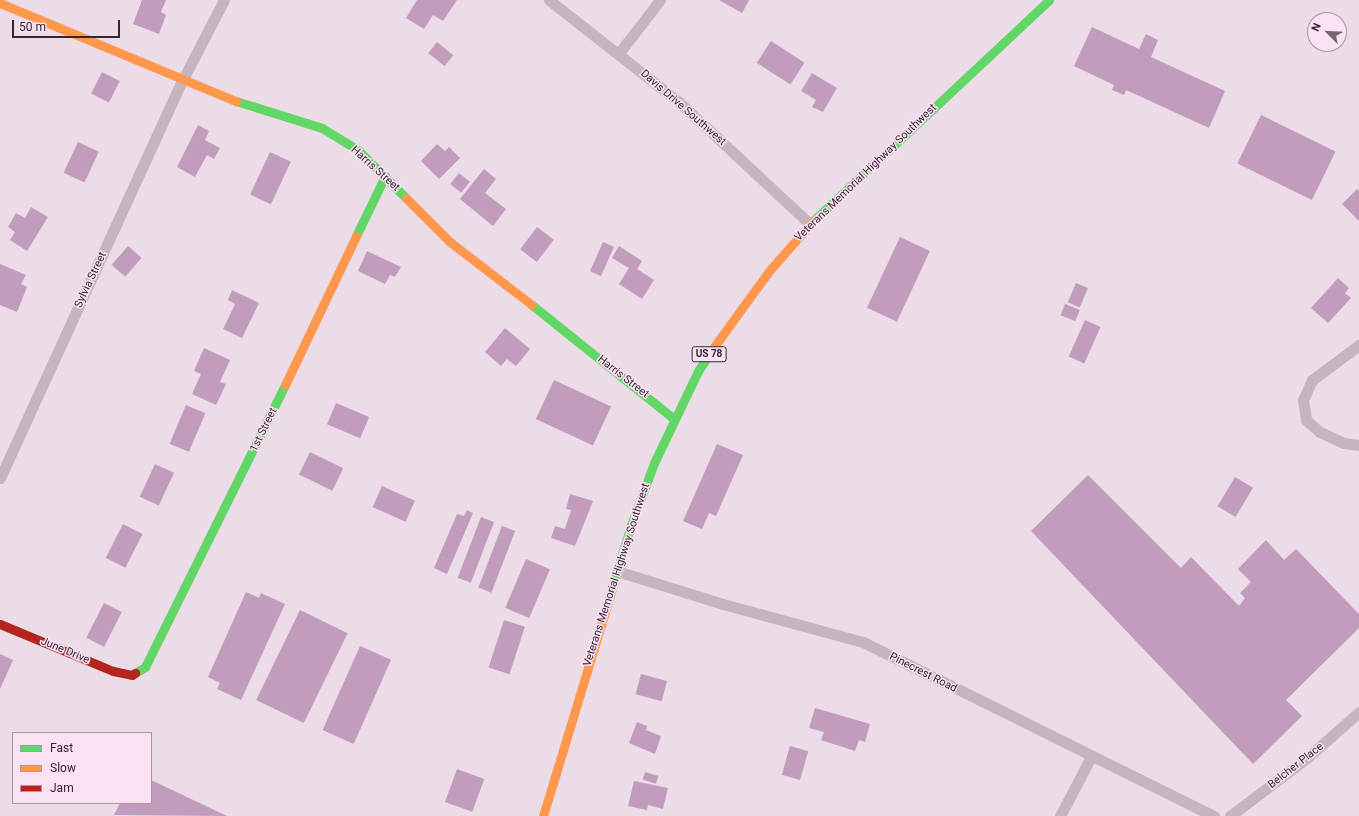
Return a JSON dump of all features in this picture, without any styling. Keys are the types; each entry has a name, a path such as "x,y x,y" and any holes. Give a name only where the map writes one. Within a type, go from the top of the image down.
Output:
{"street":[{"name":"Sylvia Street","path":"0,478 182,82 224,0"},
{"name":"Davis Drive Southwest","path":"549,0 619,53 679,102 810,224"},
{"path":"619,53 660,0"},
{"name":"Veterans Memorial Highway Southwest","path":"543,816 617,571 651,470 673,418 698,371 728,325 769,271 810,224 1049,0"},
{"name":"Harris Street","path":"0,3 182,82 245,105 322,128 358,150 450,242 576,339 673,418"},
{"name":"1st Street","path":"132,675 145,667 227,506 385,176"},
{"path":"1359,345 1312,380 1303,400 1306,420 1320,432 1344,443 1359,445"},
{"name":"Pinecrest Road","path":"617,571 723,604 862,642 1091,757 1214,816"},
{"name":"June Drive","path":"0,624 113,671 132,675"},
{"name":"Belcher Place","path":"1230,816 1308,757 1359,712"},
{"path":"1060,816 1091,757"}],"building":[{"path":"142,0 166,0 161,12 166,15 159,34 133,24"},
{"path":"417,0 457,0 443,21 433,15 424,29 406,18"},
{"path":"719,0 749,0 742,13"},
{"path":"1092,27 1139,49 1146,34 1158,40 1151,57 1225,91 1209,128 1126,90 1124,95 1112,90 1114,85 1074,66"},
{"path":"771,41 805,63 790,85 757,63"},
{"path":"437,42 453,55 445,66 428,53"},
{"path":"102,72 120,81 109,102 91,93"},
{"path":"812,73 837,88 823,112 812,107 816,100 801,91"},
{"path":"1261,115 1336,151 1312,200 1237,164"},
{"path":"198,125 209,131 205,140 220,148 214,159 207,155 195,177 177,167"},
{"path":"78,142 99,152 84,183 64,173"},
{"path":"437,144 445,151 449,147 460,158 439,179 421,161"},
{"path":"270,152 291,162 271,204 250,195"},
{"path":"484,169 496,179 485,193 506,209 493,226 460,199"},
{"path":"459,173 470,182 461,193 450,184"},
{"path":"1357,189 1359,191 1359,221 1342,204"},
{"path":"31,207 48,217 27,251 10,240 15,232 8,227 16,213 25,218"},
{"path":"537,227 554,240 537,262 520,249"},
{"path":"900,237 930,251 897,322 867,308"},
{"path":"603,242 614,247 601,276 590,271"},
{"path":"128,246 142,258 125,277 112,265"},
{"path":"619,246 642,261 637,269 654,280 642,299 619,284 629,268 612,258"},
{"path":"367,251 401,267 395,277 390,275 385,284 358,271"},
{"path":"0,264 26,275 21,284 27,287 17,312 0,305"},
{"path":"1338,278 1349,288 1345,293 1351,298 1328,323 1311,308"},
{"path":"1076,283 1088,288 1080,307 1068,302"},
{"path":"232,290 259,303 242,338 223,329 235,304 228,300"},
{"path":"1065,304 1080,310 1075,321 1061,315"},
{"path":"1085,320 1101,327 1084,363 1069,357"},
{"path":"505,328 530,349 516,366 507,359 501,366 485,352"},
{"path":"204,348 230,360 220,382 226,384 216,405 192,394 201,374 194,371"},
{"path":"554,380 611,407 593,446 536,419"},
{"path":"336,403 369,417 360,438 327,424"},
{"path":"186,405 205,413 189,452 170,444"},
{"path":"717,444 743,455 716,516 709,513 702,529 683,521"},
{"path":"310,452 343,468 332,491 299,474"},
{"path":"155,464 174,473 159,506 140,497"},
{"path":"1088,475 1181,568 1191,557 1239,606 1245,598 1240,593 1251,582 1238,569 1266,540 1284,560 1296,549 1359,614 1359,628 1286,700 1302,716 1253,764 1031,531"},
{"path":"1235,477 1253,488 1235,517 1217,506"},
{"path":"382,486 415,501 406,522 373,507"},
{"path":"570,494 593,501 575,546 551,538 555,526 565,529 571,510 566,509"},
{"path":"467,510 473,513 447,574 434,568 457,514 464,516"},
{"path":"481,517 494,522 471,583 458,578"},
{"path":"123,524 143,534 125,568 106,558"},
{"path":"502,526 515,531 491,593 478,588"},
{"path":"526,559 550,569 529,618 505,608"},
{"path":"246,592 259,598 261,593 285,604 241,700 217,689 220,683 208,677"},
{"path":"104,603 122,612 104,647 86,638"},
{"path":"300,610 348,633 304,723 256,700"},
{"path":"504,620 525,627 509,674 489,668"},
{"path":"360,646 391,660 354,744 323,730"},
{"path":"0,654 13,660 0,689"},
{"path":"641,674 667,681 662,701 636,694"},
{"path":"815,708 870,724 865,742 859,740 855,751 821,740 824,732 809,728"},
{"path":"637,722 647,726 646,730 661,736 655,754 629,743"},
{"path":"790,746 808,751 800,780 782,775"},
{"path":"457,769 484,779 472,812 445,802"},
{"path":"645,772 658,776 656,784 643,780"},
{"path":"152,780 227,816 114,815 120,804 152,804"},
{"path":"634,781 668,788 663,809 648,805 647,810 628,806"}],"traffic: fast":[{"path":"814,220 1049,0"},
{"path":"236,101 322,128 358,150 406,198"},
{"path":"356,236 385,176"},
{"path":"532,305 673,418"},
{"path":"608,602 631,525 654,463 698,371 716,344"},
{"path":"135,673 145,667 285,385"}],"traffic: slow":[{"path":"0,3 236,101"},
{"path":"406,198 450,242 532,305"},
{"path":"716,344 769,271 814,220"},
{"path":"285,385 356,236"},
{"path":"543,816 608,602"}],"traffic: jam":[{"path":"0,624 113,671 132,675 135,673"}]}
